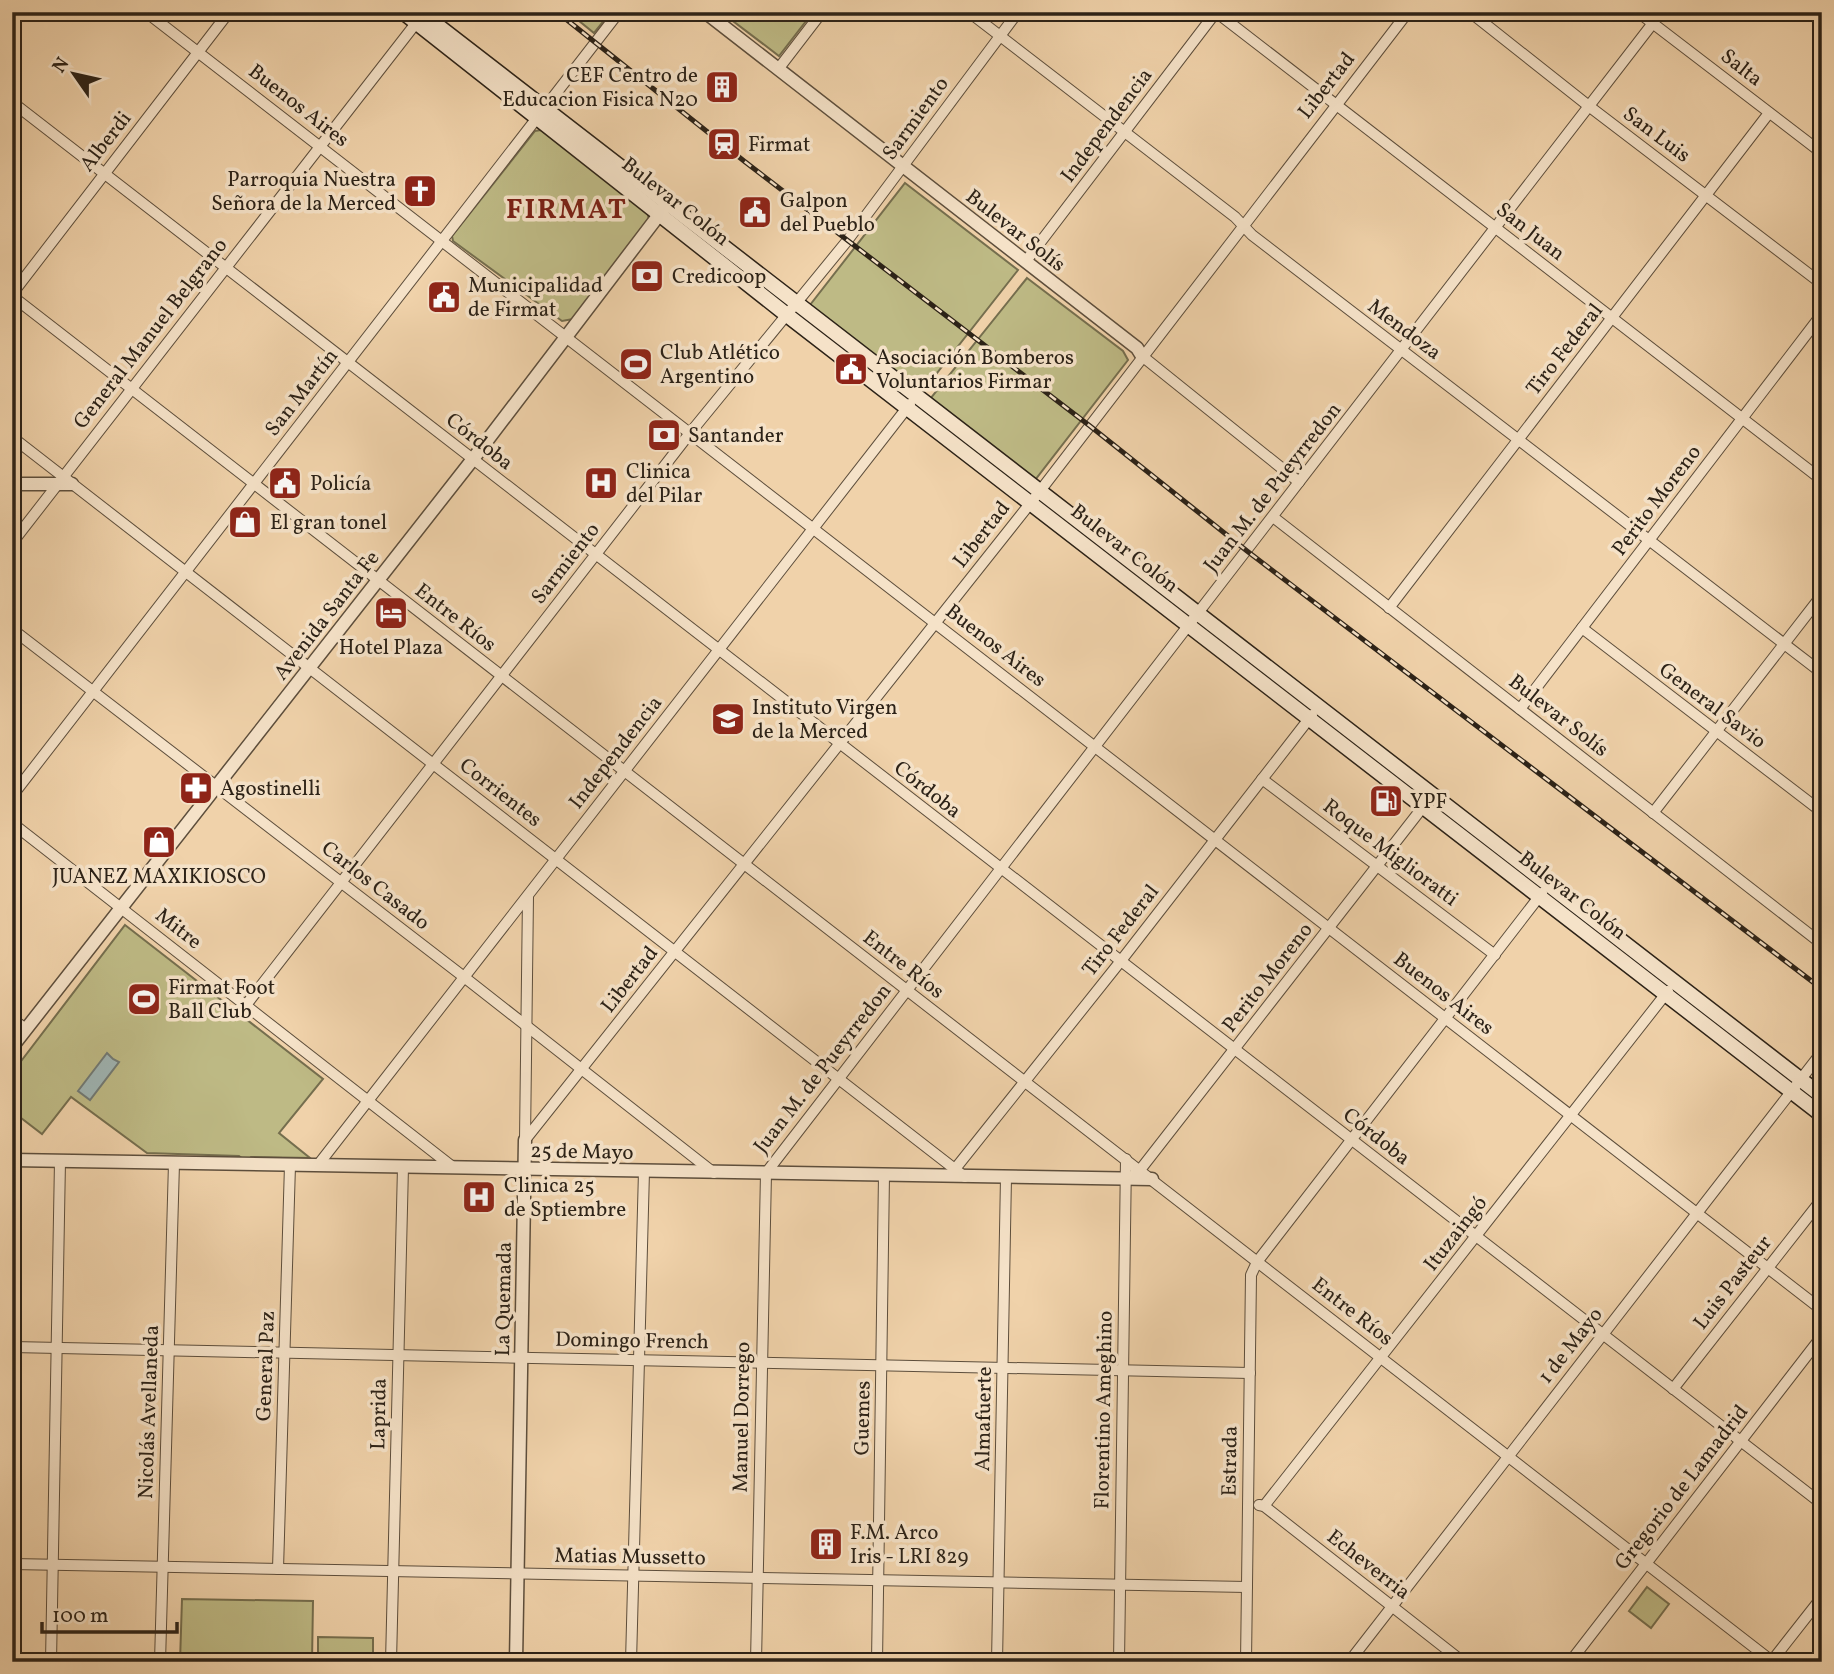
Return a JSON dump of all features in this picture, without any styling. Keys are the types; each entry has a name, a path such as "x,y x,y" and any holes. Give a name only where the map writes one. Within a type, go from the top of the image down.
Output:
{"main road":[{"name":"Bulevar Colón","path":"403,12 420,16 663,209 1671,988 1795,1085 1822,1115"},
{"name":"Bulevar Colón","path":"1795,1085 1822,1096"}],"street":[{"name":"Buenos Aires","path":"146,12 1822,1310"},
{"name":"Alberdi","path":"12,295 229,12"},
{"name":"San Martín","path":"12,796 619,12"},
{"name":"Bulevar Solís","path":"705,12 1137,348 1142,356 1299,482"},
{"path":"779,68 822,12"},
{"name":"Mendoza","path":"969,12 1235,217 1252,235 1822,673"},
{"name":"Sarmiento","path":"246,1005 690,433 904,167 1018,12"},
{"name":"San Juan","path":"1216,12 1822,480"},
{"name":"Independencia","path":"1026,261 1216,12"},
{"name":"Libertad","path":"525,1140 936,623 1408,12"},
{"name":"San Luis","path":"1470,12 1822,284"},
{"name":"Salta","path":"1638,12 1822,153"},
{"name":"General Manuel Belgrano","path":"12,543 64,482 131,389 420,16"},
{"name":"Juan M. de Pueyrredon","path":"766,1173 1653,23"},
{"name":"Córdoba","path":"12,102 1822,1504"},
{"name":"Tiro Federal","path":"1389,608 1769,113"},
{"name":"Avenida Santa Fe","path":"12,1047 472,459 663,209"},
{"name":"Entre Ríos","path":"12,295 1772,1662"},
{"name":"Perito Moreno","path":"1520,709 1822,314"},
{"name":"Independencia","path":"318,1165 912,401"},
{"name":"Corrientes","path":"12,437 64,482 186,573 839,1078 957,1174"},
{"path":"12,484 64,482"},
{"name":"Bulevar Solís","path":"1273,517 1822,944"},
{"path":"1653,813 1822,595"},
{"name":"General Savio","path":"1581,628 1822,811"},
{"name":"Carlos Casado","path":"12,629 714,1172"},
{"name":"Tiro Federal","path":"957,1174 1025,1081 1315,712"},
{"name":"Roque Miglioratti","path":"1262,779 1495,956"},
{"name":"Perito Moreno","path":"1126,1179 1140,1170 1428,800"},
{"name":"Mitre","path":"12,823 454,1168"},
{"path":"1257,1262 1544,890"},
{"name":"La Quemada","path":"516,1662 528,895"},
{"name":"Ituzaingó","path":"1264,1506 1671,988"},
{"path":"12,1019 26,1029"},
{"name":"1 de Mayo","path":"1349,1662 1822,1052"},
{"name":"Florentino Ameghino","path":"1119,1662 1126,1159"},
{"name":"25 de Mayo","path":"12,1160 1152,1179"},
{"path":"51,1662 60,1161"},
{"name":"Nicolás Avellaneda","path":"160,1662 174,1163"},
{"name":"General Paz","path":"278,1569 290,1165"},
{"name":"Laprida","path":"391,1662 403,1167"},
{"path":"631,1662 644,1171"},
{"name":"Manuel Dorrego","path":"756,1662 766,1173"},
{"name":"Guemes","path":"877,1662 884,1175"},
{"name":"Almafuerte","path":"997,1662 1006,1177"},
{"name":"Luis Pasteur","path":"1673,1390 1822,1199"},
{"name":"Estrada","path":"1246,1662 1251,1275 1257,1262"},
{"name":"Gregorio de Lamadrid","path":"1570,1662 1822,1336"},
{"name":"Domingo French","path":"12,1347 1250,1373"},
{"path":"1248,1504 1264,1506"},
{"name":"Echeverria","path":"1264,1506 1464,1662"},
{"name":"Matias Mussetto","path":"12,1564 1247,1587"},
{"path":"1772,1662 1822,1597"}],"shaded area":[{"path":"568,12 611,12 594,33"},
{"path":"721,12 813,12 779,56"},
{"path":"541,130 647,211 649,220 573,319 562,321 453,241 452,236 535,131"},
{"path":"905,183 1018,270 922,392 810,305"},
{"path":"1027,278 1123,351 1128,360 1035,480 930,399"},
{"name":"Firmat Foot Ball Club","path":"125,925 323,1079 279,1133 310,1158 251,1157 247,1162 239,1156 147,1153 71,1097 42,1134 12,1111 12,1073"},
{"path":"1647,1587 1669,1604 1651,1628 1629,1611"},
{"path":"182,1599 313,1601 312,1662 180,1662"},
{"path":"318,1637 373,1638 373,1662 318,1662"}],"water":[{"path":"107,1053 119,1062 90,1100 78,1091"}],"railway":[{"path":"557,12 744,161 1090,426 1247,551 1822,989"}],"place":[{"name":"CEF Centro de Educacion Fisica N20","path":"722,87"},
{"name":"Firmat","path":"724,144"},
{"name":"Parroquia Nuestra Señora de la Merced","path":"420,191"},
{"name":"Galpon del Pueblo","path":"755,212"},
{"name":"Credicoop","path":"647,276"},
{"name":"Municipalidad de Firmat","path":"444,297"},
{"name":"Club Atlético Argentino","path":"636,364"},
{"name":"Asociación Bomberos Voluntarios Firmar","path":"851,369"},
{"name":"Santander","path":"664,435"},
{"name":"Policía","path":"285,483"},
{"name":"Clinica del Pilar","path":"601,483"},
{"name":"El gran tonel","path":"245,522"},
{"name":"Hotel Plaza","path":"391,613"},
{"name":"Instituto Virgen de la Merced","path":"728,719"},
{"name":"Agostinelli","path":"196,788"},
{"name":"YPF","path":"1386,801"},
{"name":"JUANEZ MAXIKIOSCO","path":"159,842"},
{"name":"Firmat Foot Ball Club","path":"144,999"},
{"name":"Clinica 25 de Sptiembre","path":"479,1197"},
{"name":"F.M. Arco Iris - LRI 829","path":"826,1544"}],"district":[{"name":"FIRMAT","path":"567,208"}]}
